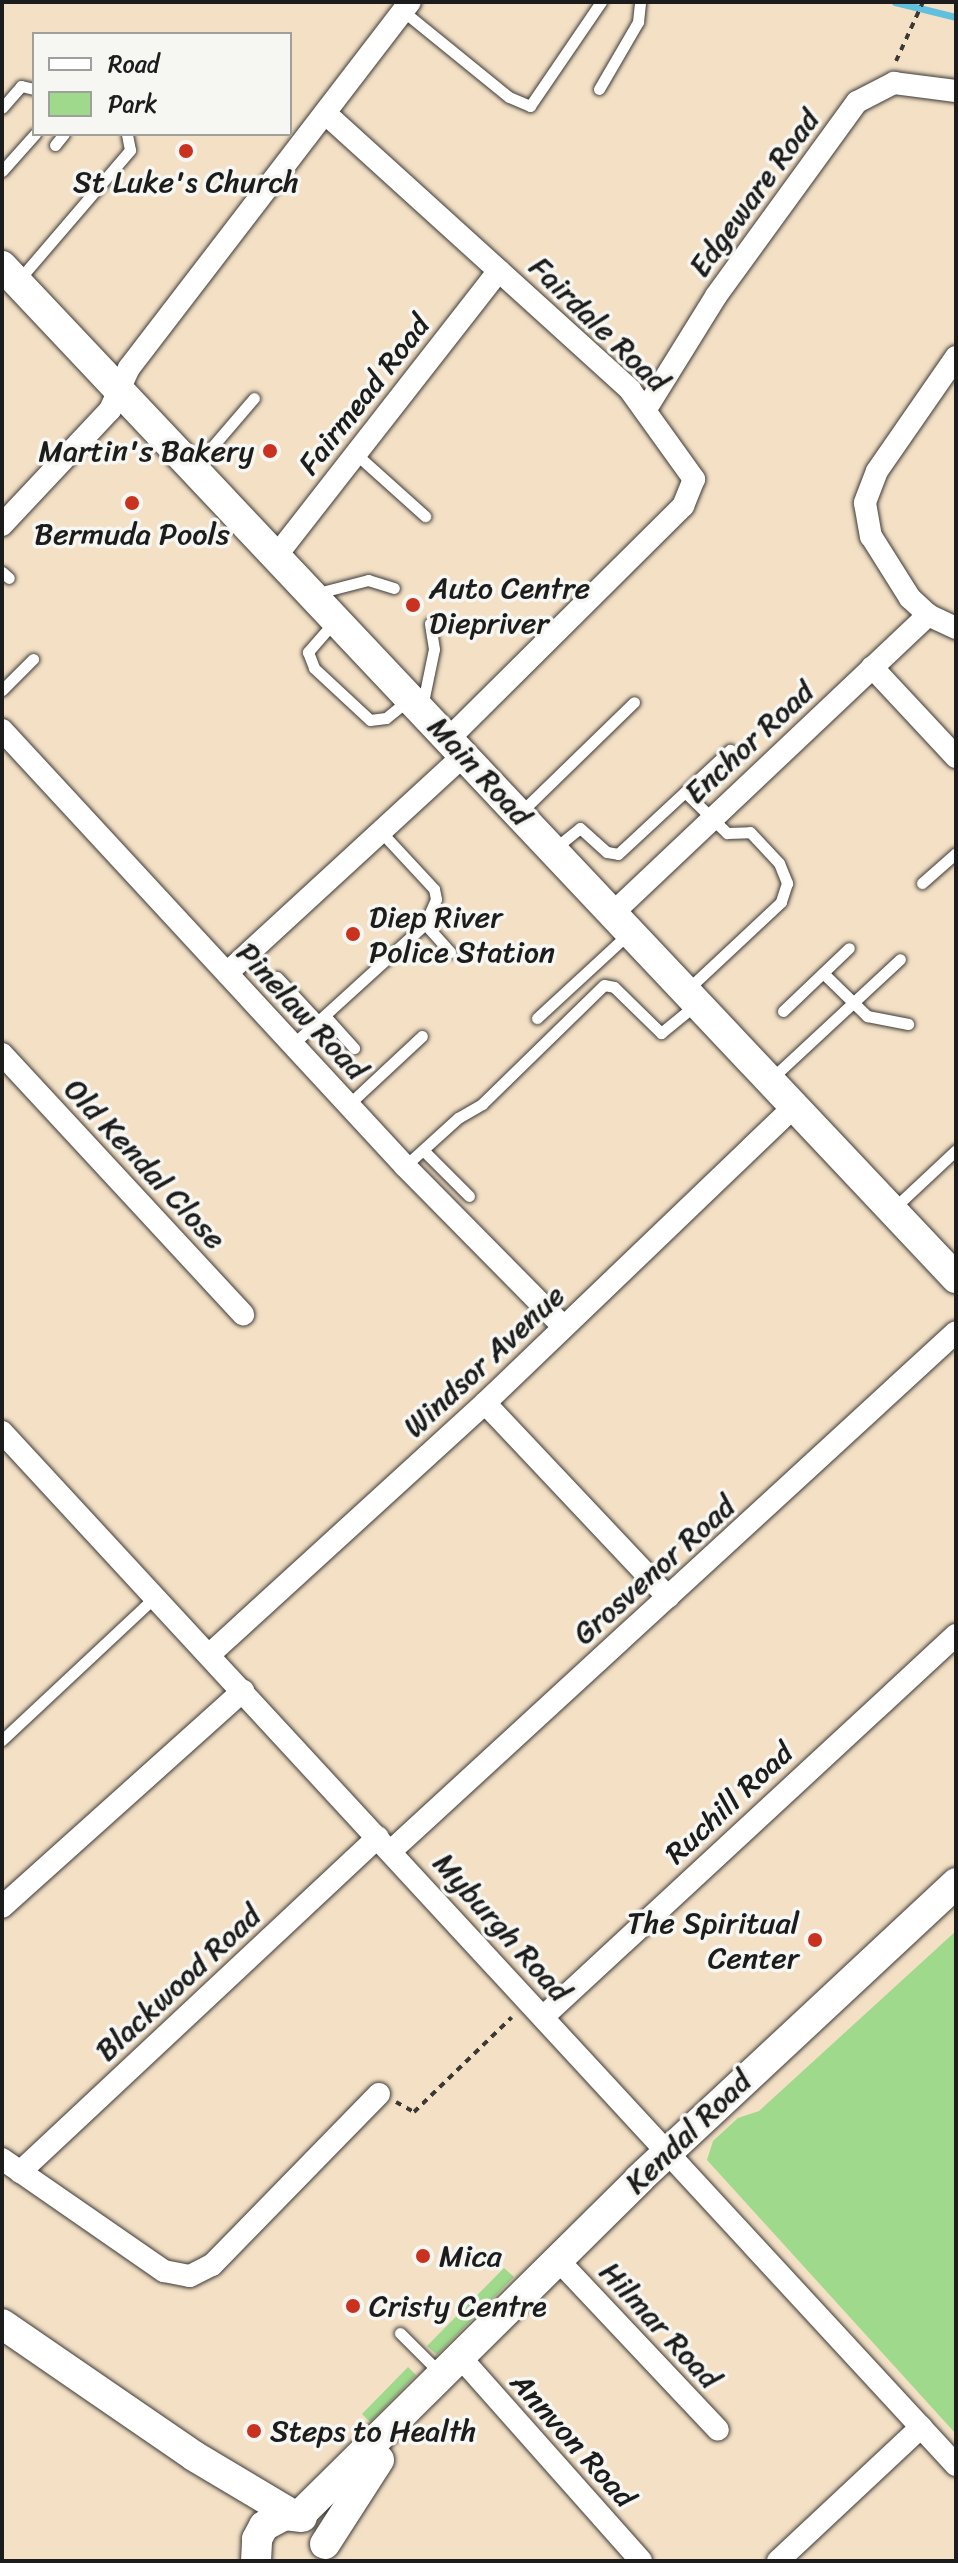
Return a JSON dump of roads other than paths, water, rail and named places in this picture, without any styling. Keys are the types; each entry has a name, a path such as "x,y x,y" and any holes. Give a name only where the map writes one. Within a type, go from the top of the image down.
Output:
{"main road":[{"name":"Main Road","path":"8,278 458,745 956,1278"},
{"name":"Kendal Road","path":"254,2555 264,2526 296,2515 444,2375 667,2152 956,1883"},
{"path":"2,2324 210,2467 318,2528 328,2554"},
{"name":"Kendal Road","path":"328,2554 444,2375"},
{"path":"210,2467 242,2504 254,2555"}],"street":[{"path":"2,525 120,394 129,368 407,6"},
{"name":"Edgeware Road","path":"646,409 716,296 849,111 867,94 894,83 956,91"},
{"name":"Fairdale Road","path":"227,973 381,832 458,745 690,498 692,472 646,409 325,113"},
{"name":"Fairmead Road","path":"276,556 499,271"},
{"path":"956,357 877,471 865,503 871,536 900,584 928,615 956,628"},
{"name":"Enchor Road","path":"622,922 712,819 928,615"},
{"path":"872,667 956,757"},
{"name":"Pinelaw Road","path":"2,730 405,1166 564,1327"},
{"name":"Old Kendal Close","path":"2,1054 243,1314"},
{"name":"Windsor Avenue","path":"209,1655 485,1403 795,1106"},
{"name":"Grosvenor Road","path":"385,1844 668,1597 956,1332"},
{"path":"485,1403 668,1597"},
{"name":"Myburgh Road","path":"2,1432 956,2465"},
{"name":"Ruchill Road","path":"543,2017 956,1635"},
{"path":"2,1907 243,1691"},
{"name":"Blackwood Road","path":"11,2166 385,1844"},
{"path":"11,2166 164,2271 190,2276 212,2265 379,2094"},
{"name":"Hilmar Road","path":"558,2260 718,2430"},
{"name":"Annvon Road","path":"444,2375 641,2561"},
{"path":"778,2561 921,2427"}],"lane":[{"path":"407,6 509,97 530,106 601,2"},
{"path":"599,89 635,29 640,2"},
{"path":"2,108 21,86 32,89"},
{"path":"2,171 33,136"},
{"path":"55,145 62,136"},
{"path":"8,278 130,150 127,136"},
{"path":"193,469 254,398"},
{"path":"356,454 425,516"},
{"path":"313,595 368,580 394,588"},
{"path":"337,619 308,652 314,668 370,720 386,718 416,702 434,649 430,623"},
{"path":"2,690 33,659"},
{"path":"520,813 634,702"},
{"path":"553,849 580,828 607,852 618,854 730,750"},
{"path":"405,1166 482,1104 604,985 614,987 661,1033 781,902 787,883 779,863 747,830 727,833 685,792"},
{"path":"292,1045 425,924 437,894 381,832"},
{"path":"922,883 956,853"},
{"path":"537,1018 622,922"},
{"path":"425,924 450,952"},
{"path":"783,1011 849,948"},
{"path":"771,1080 900,959"},
{"path":"823,973 872,1019 908,1024"},
{"path":"277,977 354,1048"},
{"path":"348,1105 422,1036"},
{"path":"423,1150 469,1196"},
{"path":"893,1209 956,1150"},
{"path":"2,1740 155,1597"},
{"path":"400,2333 444,2375"}],"waterway":[{"path":"895,2 956,17"}],"place":[{"name":"St Luke's Church","path":"186,151"},
{"name":"Martin's Bakery","path":"270,451"},
{"name":"Bermuda Pools","path":"132,503"},
{"name":"Auto Centre Diepriver","path":"413,605"},
{"name":"Diep River Police Station","path":"353,934"},
{"name":"The Spiritual Center","path":"815,1940"},
{"name":"Mica","path":"423,2256"},
{"name":"Cristy Centre","path":"353,2306"},
{"name":"Steps to Health","path":"254,2431"}]}
